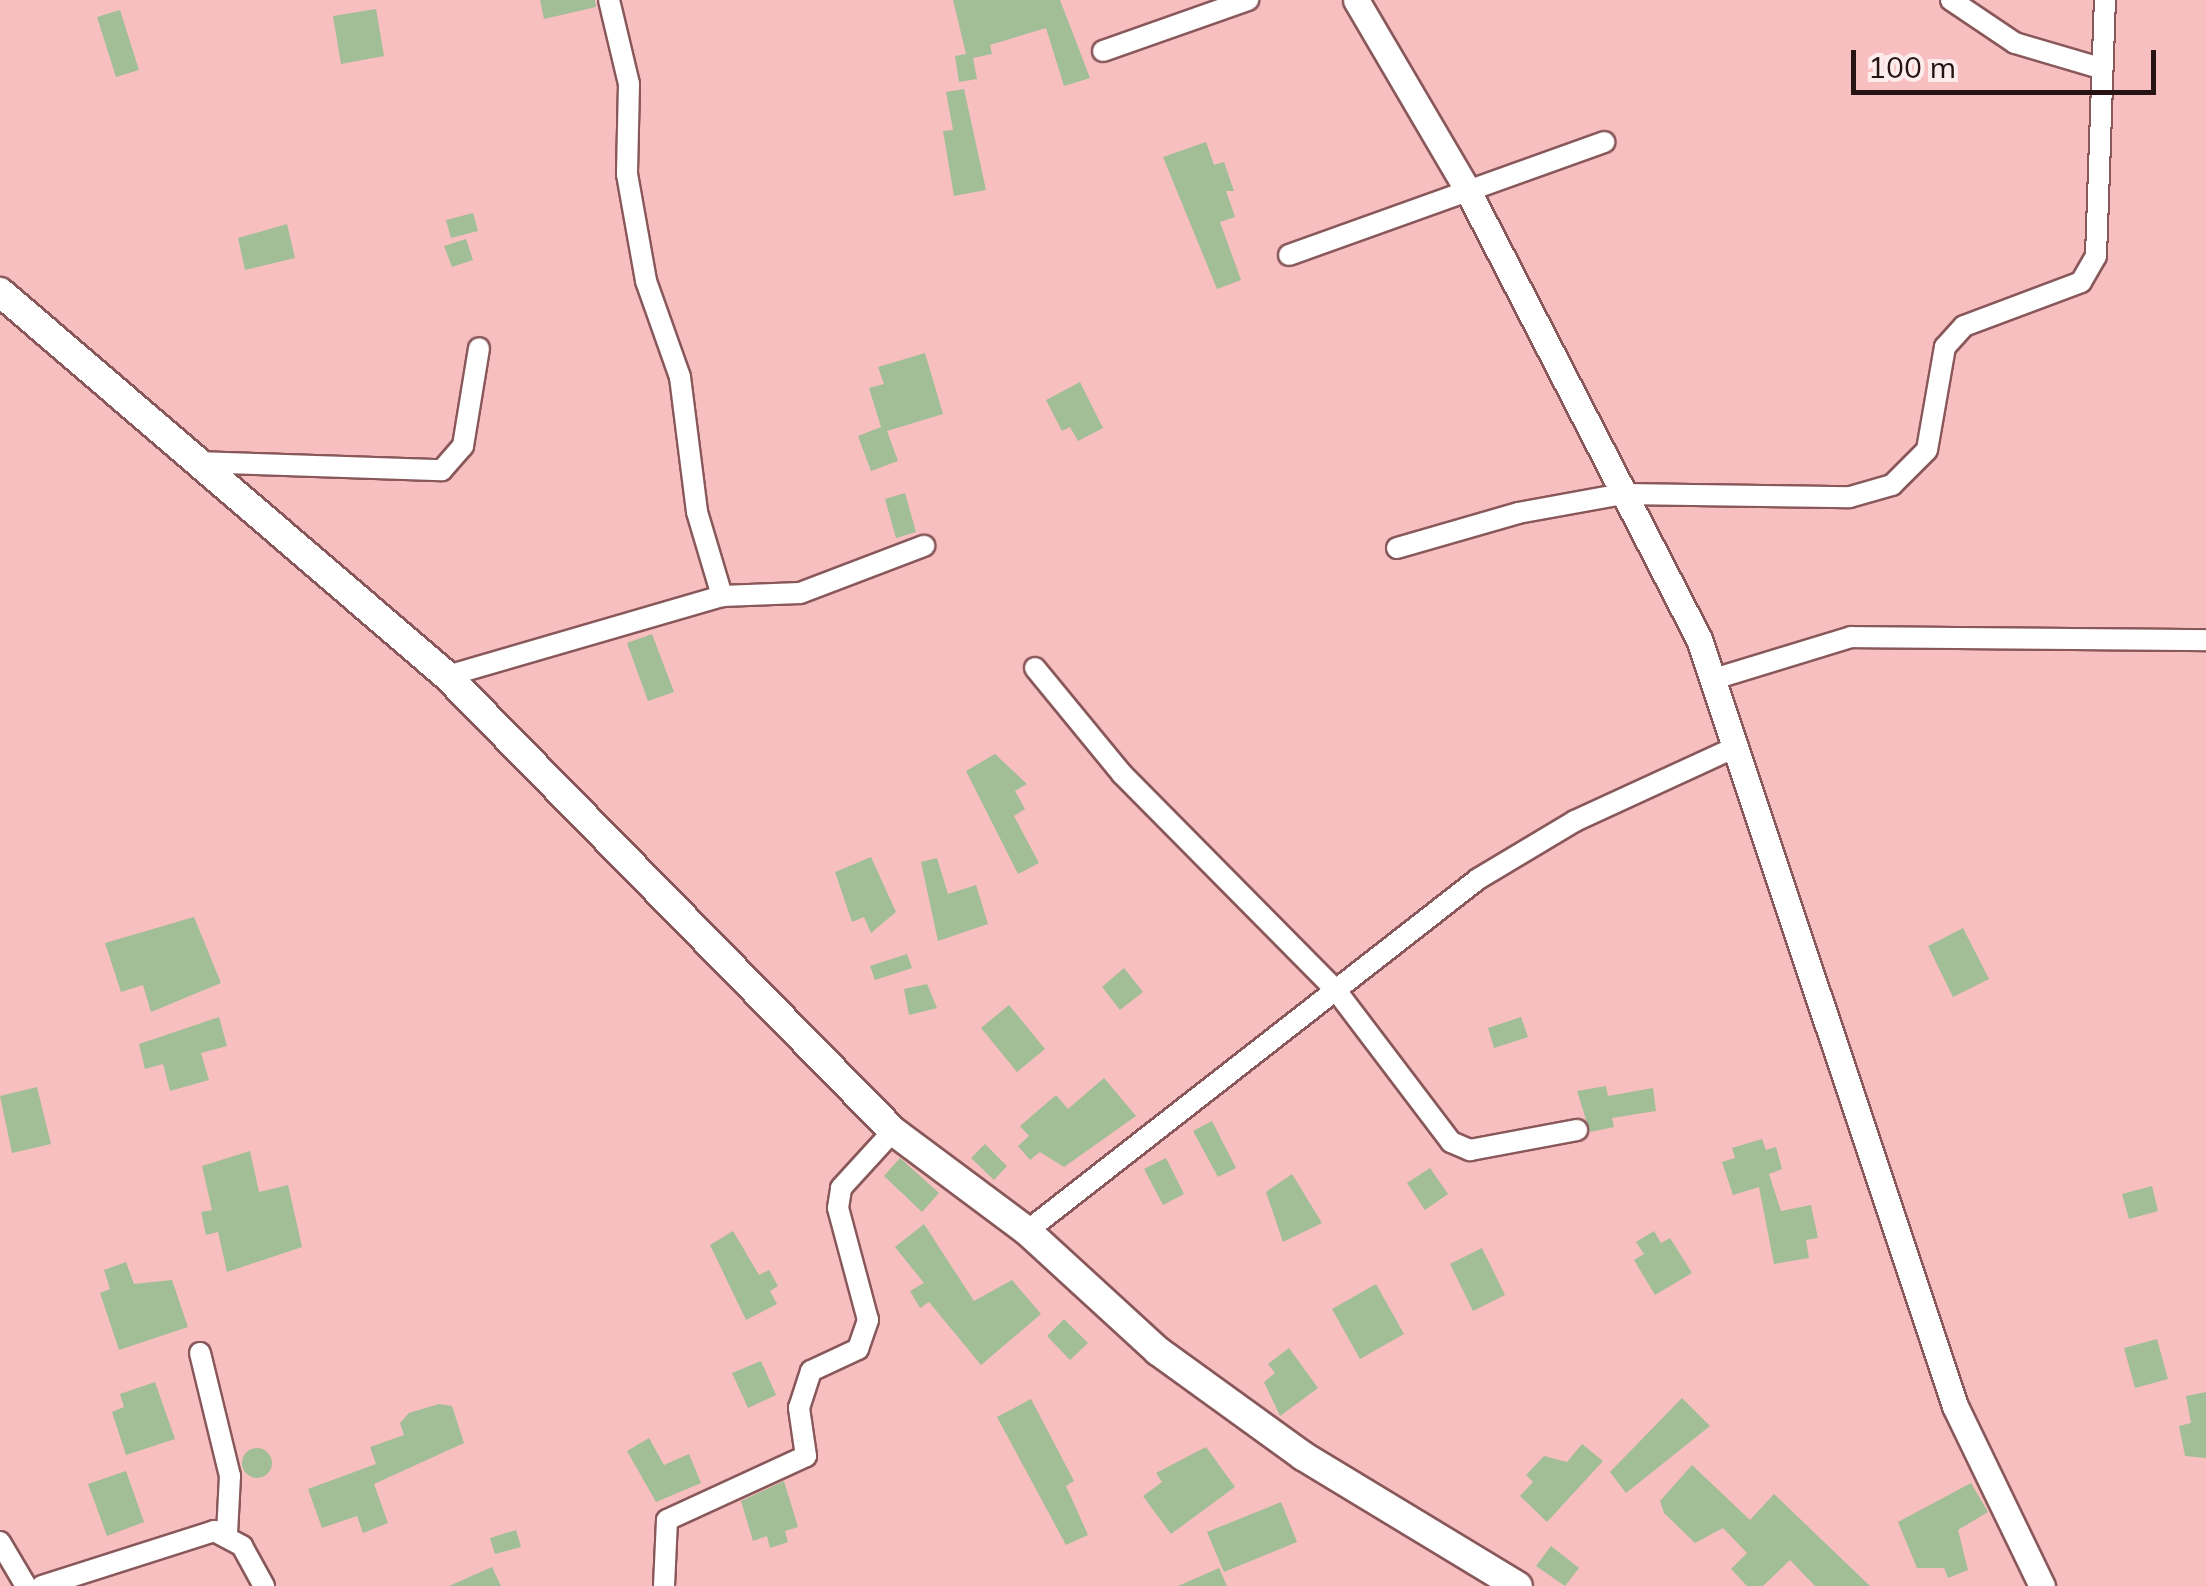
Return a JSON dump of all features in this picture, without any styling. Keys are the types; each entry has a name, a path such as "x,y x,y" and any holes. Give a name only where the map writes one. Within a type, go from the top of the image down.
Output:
{"main road":[{"path":"0,292 447,676 893,1131 1027,1232 1158,1351 1303,1456 1518,1586"}],"street":[{"path":"608,0 629,84 628,174 646,282 680,377 697,512 722,596"},
{"path":"1104,51 1248,0"},
{"path":"1356,0 1467,188 1714,679 1955,1406 2042,1586"},
{"path":"1951,0 2015,43 2100,68"},
{"path":"1397,548 1518,512 1623,494 1850,497 1892,485 1927,450 1945,347 1964,326 2081,282 2096,256 2105,0"},
{"path":"1289,256 1467,188 1604,142"},
{"path":"194,462 442,470 463,446 479,348"},
{"path":"447,676 722,596 800,592 924,546"},
{"path":"1714,679 1851,637 2206,640"},
{"path":"1036,668 1122,774 1335,990 1450,1142 1470,1150 1577,1130"},
{"path":"1027,1232 1478,879 1575,821 1738,746"},
{"path":"664,1586 668,1520 806,1456 799,1408 811,1371 858,1349 868,1320 838,1208 841,1188 893,1131"},
{"path":"200,1353 230,1476 227,1534 264,1586"},
{"path":"42,1586 198,1533 227,1534"},
{"path":"0,1542 26,1586"}],"building":[{"path":"540,0 595,0 596,7 544,19"},
{"path":"953,0 1060,0 1090,78 1064,86 1046,28 990,45 992,54 973,58 977,79 959,82 955,56 966,54"},
{"path":"376,9 384,56 341,64 333,16"},
{"path":"120,10 139,70 116,77 97,17"},
{"path":"964,89 986,190 954,196 943,131 953,130 946,92"},
{"path":"1206,142 1214,165 1224,162 1234,191 1226,191 1235,217 1220,222 1241,280 1217,289 1163,157"},
{"path":"473,213 478,231 451,238 446,220"},
{"path":"287,224 295,258 245,270 238,238"},
{"path":"466,239 473,260 452,267 444,246"},
{"path":"925,353 943,414 887,431 898,461 871,471 858,436 881,427 869,388 884,384 878,367"},
{"path":"1080,382 1103,428 1078,441 1070,427 1062,431 1046,400"},
{"path":"905,493 916,532 896,538 885,499"},
{"path":"652,634 674,692 648,701 627,643"},
{"path":"995,754 1027,784 1015,791 1025,809 1014,816 1039,863 1018,874 966,771"},
{"path":"871,857 896,912 871,933 864,917 852,922 835,872"},
{"path":"937,858 948,894 976,885 988,924 938,941 921,862"},
{"path":"194,917 221,983 151,1012 143,985 121,992 105,943"},
{"path":"1963,928 1989,979 1953,997 1928,946"},
{"path":"907,954 912,968 875,980 870,966"},
{"path":"1124,968 1143,992 1120,1010 1102,987"},
{"path":"927,984 937,1008 909,1015 904,989"},
{"path":"1009,1005 1045,1049 1017,1072 981,1028"},
{"path":"219,1017 227,1046 201,1053 209,1080 170,1091 163,1064 145,1069 139,1044"},
{"path":"1521,1017 1528,1037 1494,1048 1488,1028"},
{"path":"1104,1078 1136,1116 1064,1167 1040,1152 1030,1160 1018,1146 1029,1136 1020,1126 1056,1095 1068,1109"},
{"path":"1606,1086 1608,1096 1653,1088 1656,1111 1612,1118 1614,1127 1590,1132 1577,1091"},
{"path":"37,1087 51,1144 12,1153 0,1096"},
{"path":"1212,1121 1236,1168 1218,1177 1193,1131"},
{"path":"1762,1139 1766,1150 1776,1147 1782,1169 1769,1174 1781,1211 1811,1205 1818,1238 1806,1240 1809,1258 1774,1264 1759,1187 1733,1195 1722,1162 1735,1158 1732,1148"},
{"path":"985,1144 1007,1166 994,1180 971,1158"},
{"path":"250,1151 259,1192 288,1185 302,1247 227,1272 218,1232 206,1235 201,1212 212,1210 202,1166"},
{"path":"900,1158 939,1193 922,1212 884,1176"},
{"path":"1166,1158 1184,1194 1163,1205 1144,1169"},
{"path":"1430,1168 1448,1194 1425,1210 1407,1183"},
{"path":"1292,1174 1322,1223 1283,1242 1266,1192"},
{"path":"2152,1186 2158,1211 2129,1219 2122,1194"},
{"path":"924,1224 974,1301 1012,1280 1041,1314 981,1365 929,1302 920,1308 910,1291 924,1283 895,1247"},
{"path":"733,1231 759,1275 769,1270 778,1286 770,1291 777,1304 746,1320 710,1245"},
{"path":"1654,1231 1661,1243 1670,1238 1692,1273 1655,1295 1634,1260 1644,1254 1636,1242"},
{"path":"1482,1248 1505,1295 1473,1311 1450,1264"},
{"path":"126,1262 134,1284 172,1280 188,1327 119,1350 100,1293 110,1289 104,1270"},
{"path":"1376,1284 1404,1334 1360,1359 1332,1309"},
{"path":"1064,1319 1088,1343 1070,1360 1047,1336"},
{"path":"2157,1339 2168,1379 2135,1388 2124,1348"},
{"path":"1289,1348 1318,1388 1280,1416 1264,1382 1275,1373 1268,1364"},
{"path":"761,1361 776,1395 748,1408 732,1373"},
{"path":"155,1382 175,1439 126,1455 112,1412 124,1407 120,1394"},
{"path":"2206,1392 2206,1458 2185,1456 2179,1426 2191,1423 2186,1396"},
{"path":"1682,1398 1710,1426 1626,1493 1610,1472"},
{"path":"1031,1399 1074,1481 1066,1486 1088,1535 1066,1545 997,1417"},
{"path":"439,1404 452,1406 464,1443 374,1484 388,1523 363,1533 357,1516 322,1528 308,1489 376,1464 370,1447 404,1435 400,1423 409,1413"},
{"path":"649,1438 664,1465 689,1454 701,1483 656,1502 627,1451"},
{"path":"1582,1444 1603,1461 1547,1522 1520,1496 1533,1482 1526,1475 1544,1456 1567,1462"},
{"path":"1206,1447 1235,1487 1171,1534 1143,1496 1162,1482 1156,1473"},
{"path":"257,1448 271,1457 272,1463 263,1477 257,1478 243,1469 242,1463 251,1449"},
{"path":"1692,1465 1750,1520 1774,1494 1870,1586 1815,1586 1790,1560 1763,1586 1747,1586 1731,1569 1747,1553 1723,1528 1695,1543 1664,1513 1660,1501"},
{"path":"126,1471 144,1522 107,1536 88,1484"},
{"path":"784,1481 798,1527 785,1531 788,1542 770,1548 767,1536 753,1541 741,1501"},
{"path":"1971,1483 1988,1512 1958,1530 1968,1570 1948,1578 1944,1568 1917,1568 1898,1522"},
{"path":"1281,1502 1297,1542 1224,1572 1207,1532"},
{"path":"516,1530 521,1547 495,1554 490,1538"},
{"path":"1551,1546 1579,1568 1565,1586 1536,1566"},
{"path":"492,1567 501,1586 449,1586"},
{"path":"1219,1568 1227,1586 1178,1586"}]}
